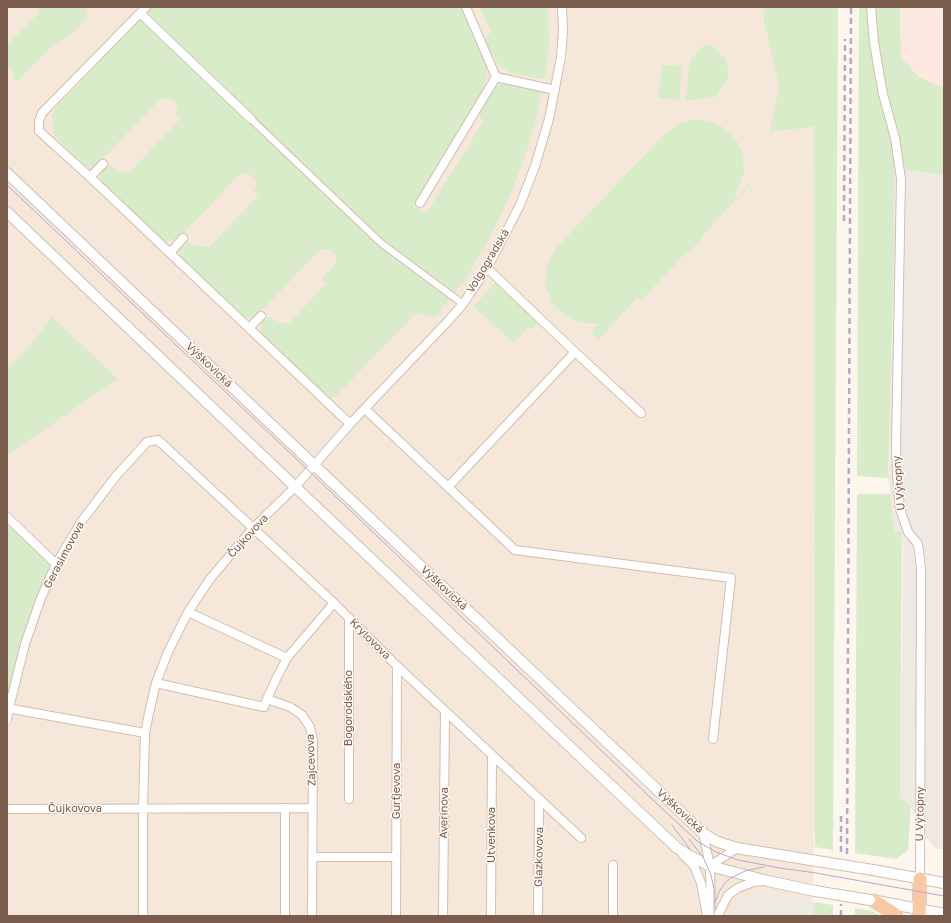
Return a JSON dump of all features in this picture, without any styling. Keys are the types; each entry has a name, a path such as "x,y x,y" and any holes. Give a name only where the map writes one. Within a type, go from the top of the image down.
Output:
{"highway":[{"path":"919,913 920,879"},
{"path":"872,900 896,916"}],"street":[{"path":"466,7 496,77"},
{"name":"Volgogradská","path":"314,465 350,424 449,320 487,268 517,211 535,166 549,119 561,57 563,30 562,7"},
{"name":"U Výtopny","path":"871,7 874,42 880,78 895,138 901,179 896,475 900,509 908,532 918,544 921,568 920,879"},
{"path":"350,424 170,252 39,131 39,121 42,113 143,10 251,119 381,243 462,304"},
{"path":"496,77 555,90"},
{"path":"420,202 496,77"},
{"path":"90,177 103,164"},
{"name":"Výškovická","path":"7,173 704,833 712,839 737,848 944,883"},
{"path":"7,212 295,487 690,860 701,883 707,916"},
{"path":"170,252 183,238"},
{"path":"487,268 575,352 641,412"},
{"path":"249,328 261,316"},
{"path":"448,487 575,352"},
{"path":"365,409 515,550 731,578 714,739"},
{"name":"Krylovova","path":"158,440 334,603 397,666 581,838"},
{"name":"Gerasimovova","path":"7,720 8,708 25,644 41,598 56,564 81,522 116,476 147,442 158,440"},
{"name":"Čujkovova","path":"143,916 145,733 156,683 168,652 188,612 210,580 253,528 295,487 314,465"},
{"path":"7,517 56,564"},
{"path":"156,683 266,703 287,658 334,603"},
{"path":"188,612 287,658"},
{"name":"Bogorodského","path":"349,618 349,799"},
{"name":"Gurťjevova","path":"396,916 397,666"},
{"name":"Zajcevova","path":"266,703 290,707 302,715 310,727 313,740 312,916"},
{"path":"8,708 145,733"},
{"name":"Averinova","path":"443,916 445,711"},
{"name":"Utvenkova","path":"491,916 492,755"},
{"name":"Glazkovova","path":"538,916 539,799"},
{"path":"285,808 285,916"},
{"name":"Čujkovova","path":"7,809 313,808"},
{"path":"704,833 710,866 711,916"},
{"path":"676,847 710,866 768,881 815,891 872,900 919,913 944,914"},
{"path":"710,866 737,848"},
{"path":"313,857 396,857"},
{"path":"613,916 614,865"},
{"path":"718,916 728,895 738,888 753,882 768,881"}],"shaded area":[{"path":"7,7 763,7 764,22 779,87 769,132 814,127 815,825 812,900 763,891 729,911 729,916 7,916","holes":["679,124 744,161 744,173 735,194 737,197 751,183 701,239 641,301 637,298 598,339 598,324 590,325 572,320 556,308 549,297 545,277 553,252 666,132"]},
{"path":"900,7 944,7 944,88 919,77 901,57"},
{"path":"894,168 944,175 944,849 935,849 924,834 911,807 900,797 903,550 902,532 895,532 888,478 894,255"},
{"path":"763,891 812,900 815,902 814,916 729,916 729,911 737,902 750,895"}],"green space":[{"path":"36,7 89,7 84,13 88,17 70,36 55,43 17,82 12,78 15,74 7,67 7,46 40,11"},
{"path":"152,7 463,7 486,63 487,71 485,84 482,95 413,206 426,214 483,122 479,114 497,86 505,82 543,89 528,147 514,186 495,227 466,278 445,306 443,305 441,307 443,308 437,316 434,317 417,312 335,397 330,399 265,337 261,331 260,325 263,320 269,317 276,321 288,324 327,283 320,281 335,264 336,257 332,251 322,249 319,251 258,314 250,318 242,315 182,259 180,255 180,246 185,241 196,246 209,247 260,194 253,192 256,188 256,180 252,176 245,173 239,175 179,238 171,241 161,239 103,183 101,178 102,171 105,168 112,166 117,170 129,173 182,117 176,115 177,107 174,101 167,98 159,100 95,166 91,167 82,164 55,137 52,116 55,109"},
{"path":"480,7 548,7 549,44 545,78 539,79 511,73 498,64 484,40 491,32"},
{"path":"763,7 838,7 833,850 815,847 814,127 769,132 779,87 764,22"},
{"path":"859,7 900,7 901,57 919,77 944,88 944,175 894,168 894,255 888,478 857,476"},
{"path":"704,45 712,45 726,60 729,76 716,97 685,101 690,60"},
{"path":"662,65 682,66 679,100 658,98"},
{"path":"691,120 704,120 715,123 730,133 738,143 743,155 744,173 735,195 737,197 751,182 752,183 704,234 694,247 688,251 641,301 637,298 598,340 591,333 598,324 586,324 572,320 561,313 552,303 545,283 546,270 550,258 557,247 666,132 679,124"},
{"path":"496,282 535,319 536,326 534,329 527,328 513,343 474,306"},
{"path":"52,317 118,379 7,455 7,368 31,344"},
{"path":"857,494 890,494 895,532 902,532 900,797 911,807 908,850 896,859 855,853"},
{"path":"7,517 56,564 7,708"},
{"path":"815,902 833,905 833,916 814,916"},
{"path":"855,908 872,911 880,916 855,916"}],"tram line":[{"path":"7,185 697,841 716,852 738,860 944,896"},
{"path":"672,825 690,849"},
{"path":"689,839 703,857 711,875 714,889 714,916"},
{"path":"715,902 724,884 731,878 745,871 764,867"}],"railway":[{"path":"847,854 851,7"},
{"path":"844,221 845,39"},
{"path":"841,813 841,852"},
{"path":"841,904 841,916"}]}
